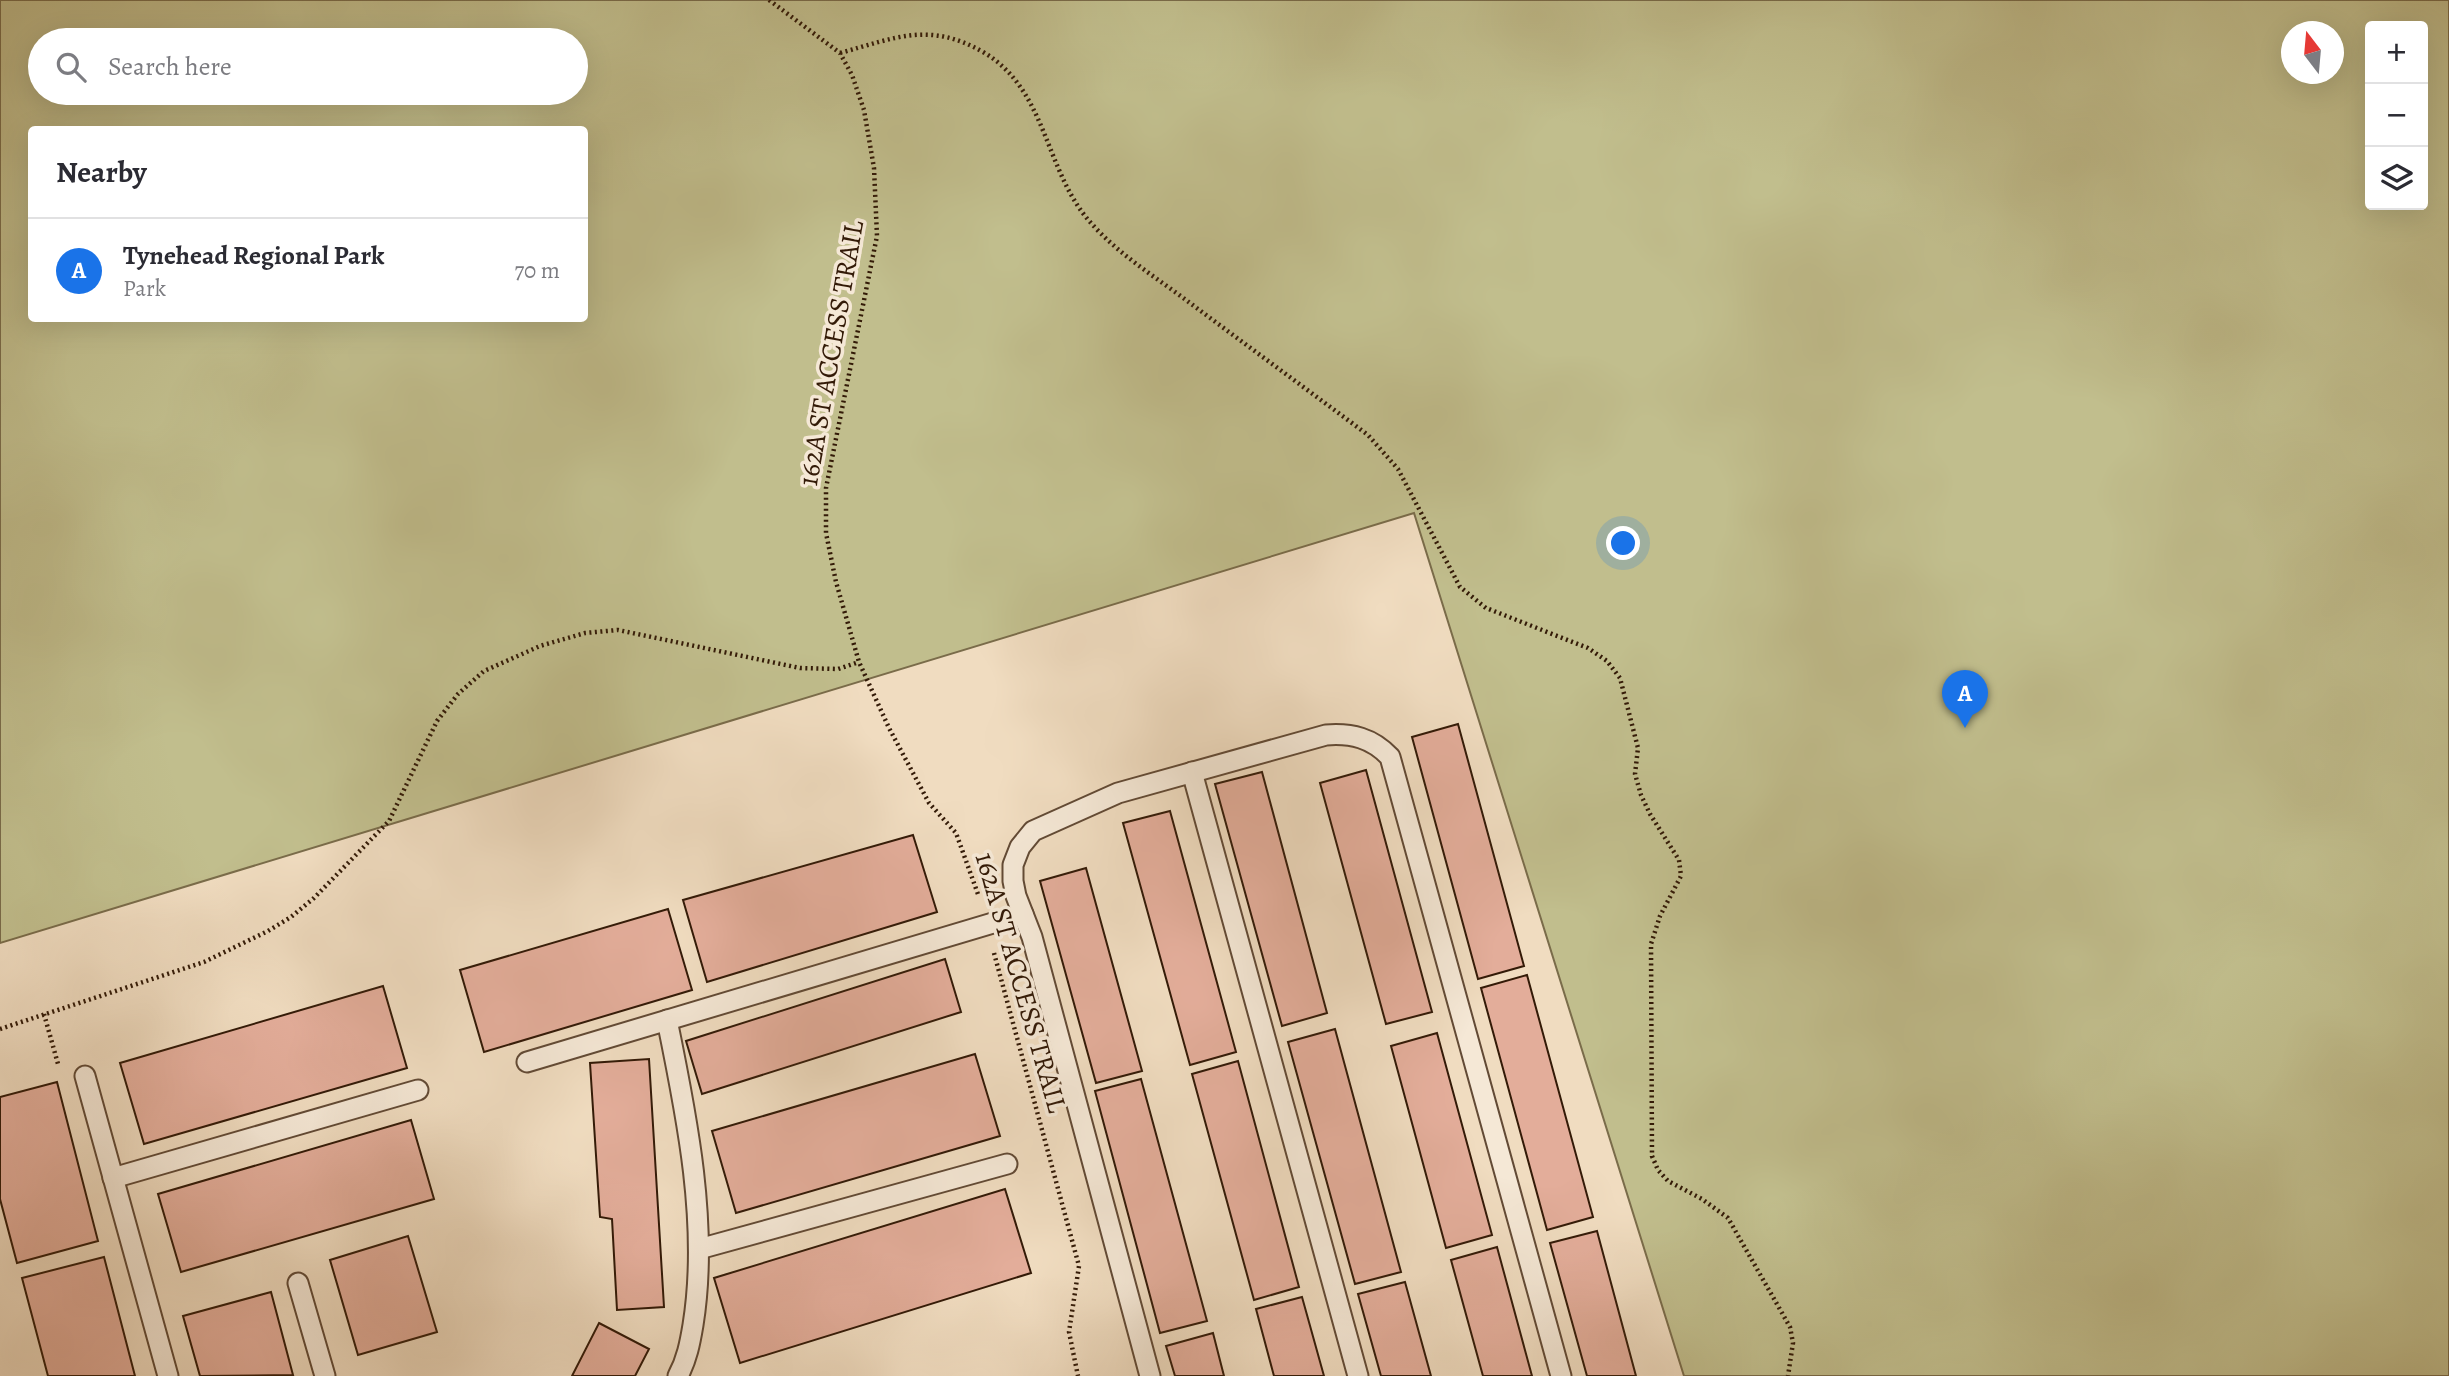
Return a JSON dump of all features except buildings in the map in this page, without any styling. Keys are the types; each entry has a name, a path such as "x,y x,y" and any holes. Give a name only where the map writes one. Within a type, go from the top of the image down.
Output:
{"lane":[{"path":"1150,1376 1032,937 1016,896 1013,865 1020,847 1033,831 1118,793 1326,735 1347,733 1379,745 1390,757 1561,1376"},
{"path":"1192,772 1358,1376"},
{"path":"527,1062 985,923 1023,914"},
{"path":"667,1020 686,1113 699,1249 697,1297 687,1360 678,1376"},
{"path":"85,1076 168,1376"},
{"path":"113,1178 418,1090"},
{"path":"699,1249 1007,1164"},
{"path":"298,1283 325,1376"}],"path":[{"name":"162A ST ACCESS TRAIL","path":"769,0 841,53 864,110 874,168 877,236 825,488 826,533 836,582 859,662 889,728 929,803 956,833 961,843 985,923 1079,1266 1069,1332 1078,1376"},
{"path":"841,53 910,34 930,33 981,51 999,63 1018,81 1047,138 1063,183 1090,223 1132,260 1368,435 1398,468 1460,587 1486,608 1588,648 1607,661 1620,678 1637,748 1634,774 1640,795 1679,860 1681,876 1660,916 1651,944 1652,1156 1658,1170 1668,1181 1702,1199 1728,1218 1790,1327 1793,1343 1788,1376"},
{"path":"0,1029 204,962 268,931 290,917 314,898 389,821 437,722 458,694 484,671 540,646 585,633 618,630 800,668 838,669 859,662"},
{"path":"44,1014 61,1074 85,1076"}],"shaded area":[{"path":"0,0 2449,0 2449,1376 1684,1376 1414,513 0,943"}],"place":[{"name":"Tynehead Regional Park","path":"1965,728"}]}
